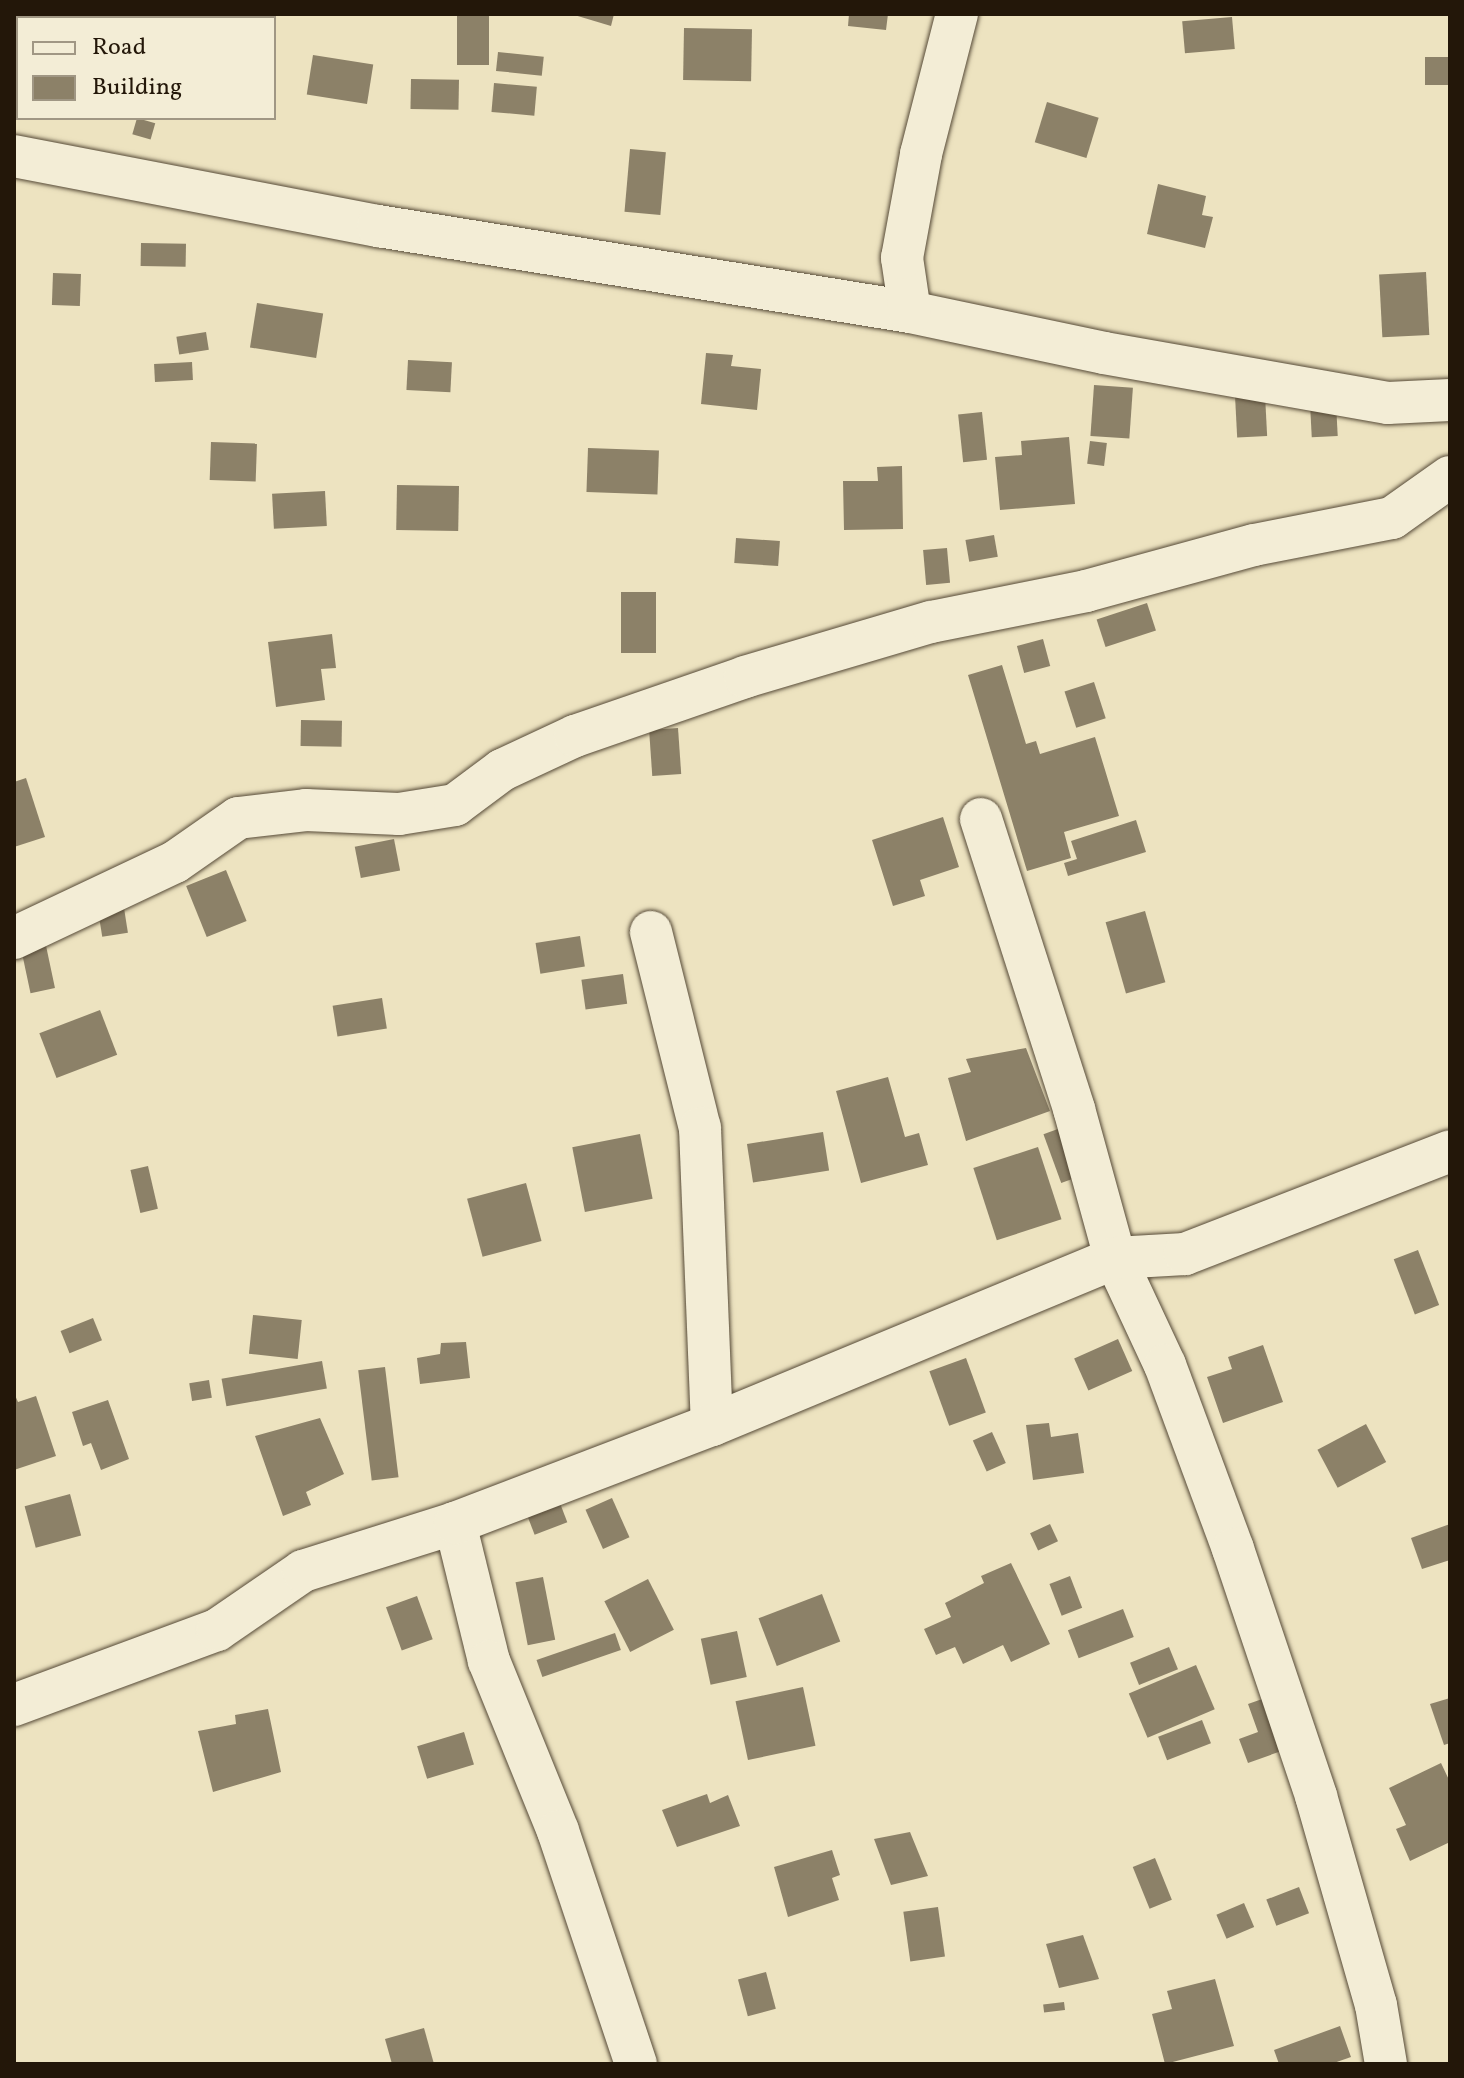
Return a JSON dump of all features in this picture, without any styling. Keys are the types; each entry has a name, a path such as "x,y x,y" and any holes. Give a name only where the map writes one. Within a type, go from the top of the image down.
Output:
{"street":[{"path":"910,312 902,258 921,154 957,14"},
{"path":"14,156 439,237 910,312 1104,353 1373,401 1450,400"},
{"path":"14,938 175,862 238,818 306,810 399,814 455,805 502,770 575,736 745,677 931,622 1086,591 1254,545 1392,518 1450,477"},
{"path":"981,819 1074,1109 1115,1258 1165,1365 1316,1796 1376,2005 1386,2064"},
{"path":"651,932 700,1128 712,1425"},
{"path":"14,1705 217,1630 303,1571 455,1523 712,1425 1115,1258 1185,1254 1450,1151"},
{"path":"455,1523 489,1661 558,1831 636,2064"}],"building":[{"path":"14,14 56,14 16,16 14,19"},
{"path":"457,14 489,14 489,65 457,65"},
{"path":"571,14 614,14 611,26"},
{"path":"849,14 888,14 886,30 848,26"},
{"path":"1232,17 1235,49 1185,53 1182,21"},
{"path":"684,28 752,29 751,81 683,80"},
{"path":"498,52 544,57 542,76 496,71"},
{"path":"313,55 373,65 367,104 307,95"},
{"path":"1425,57 1450,57 1450,85 1425,85"},
{"path":"411,79 459,80 458,110 410,109"},
{"path":"494,83 537,87 534,116 491,112"},
{"path":"1047,102 1099,118 1086,158 1035,142"},
{"path":"136,120 155,123 151,140 132,134"},
{"path":"630,149 666,152 660,215 625,212"},
{"path":"1158,184 1206,196 1202,215 1213,217 1205,248 1147,234"},
{"path":"141,243 186,244 186,267 141,266"},
{"path":"1426,272 1429,335 1382,337 1379,274"},
{"path":"53,273 81,274 80,306 52,305"},
{"path":"257,303 323,313 316,358 250,347"},
{"path":"206,332 209,350 179,354 176,337"},
{"path":"706,353 733,355 731,366 761,369 757,410 701,404"},
{"path":"408,360 452,362 450,392 406,390"},
{"path":"192,362 193,380 155,382 154,364"},
{"path":"1094,385 1133,388 1129,439 1090,436"},
{"path":"1265,395 1267,436 1237,438 1235,397"},
{"path":"1336,403 1338,436 1312,437 1310,404"},
{"path":"982,412 987,460 963,462 958,415"},
{"path":"1069,437 1075,504 1000,510 995,457 1022,455 1021,441"},
{"path":"1090,441 1107,443 1104,466 1087,464"},
{"path":"211,442 257,444 256,482 210,480"},
{"path":"588,448 659,450 657,494 586,492"},
{"path":"902,466 903,529 844,530 843,481 878,481 877,467"},
{"path":"397,485 459,486 458,531 396,530"},
{"path":"325,491 327,526 274,529 272,494"},
{"path":"994,535 998,557 969,562 965,540"},
{"path":"736,538 780,541 778,566 734,563"},
{"path":"947,548 950,583 926,585 923,550"},
{"path":"621,592 656,592 656,653 621,653"},
{"path":"1147,603 1156,631 1106,647 1097,619"},
{"path":"332,634 336,668 321,669 325,700 276,707 268,642"},
{"path":"1043,639 1050,666 1024,673 1017,646"},
{"path":"1002,665 1026,744 1036,741 1040,754 1095,737 1119,816 1064,832 1071,858 1027,871 968,675"},
{"path":"1094,682 1106,718 1076,728 1065,692"},
{"path":"301,720 342,721 342,747 301,746"},
{"path":"678,728 681,774 652,776 649,730"},
{"path":"26,778 45,837 14,847 14,782"},
{"path":"943,817 959,867 920,880 925,896 893,906 872,840"},
{"path":"1136,820 1146,852 1068,876 1064,863 1077,859 1071,841"},
{"path":"394,839 400,870 361,878 355,847"},
{"path":"226,870 247,921 207,937 186,886"},
{"path":"124,908 128,933 102,937 98,912"},
{"path":"1145,911 1165,982 1126,993 1106,922"},
{"path":"580,936 585,967 540,974 536,943"},
{"path":"45,941 55,988 31,993 21,946"},
{"path":"623,974 627,1004 586,1010 581,980"},
{"path":"382,998 387,1029 337,1036 333,1006"},
{"path":"100,1010 117,1055 57,1078 39,1033"},
{"path":"1026,1048 1050,1111 966,1141 948,1078 971,1072 966,1059"},
{"path":"888,1077 905,1137 919,1133 928,1165 861,1183 836,1091"},
{"path":"1066,1126 1084,1175 1061,1183 1043,1134"},
{"path":"823,1132 829,1171 753,1183 747,1144"},
{"path":"640,1134 653,1199 585,1212 572,1147"},
{"path":"1038,1147 1061,1219 997,1240 973,1168"},
{"path":"148,1166 158,1209 140,1213 130,1170"},
{"path":"526,1183 542,1241 483,1257 467,1199"},
{"path":"1418,1250 1439,1305 1415,1314 1394,1259"},
{"path":"253,1315 302,1320 298,1359 249,1354"},
{"path":"93,1318 102,1340 70,1353 61,1331"},
{"path":"1118,1339 1132,1371 1088,1390 1074,1359"},
{"path":"466,1342 470,1378 420,1384 417,1358 440,1354 441,1343"},
{"path":"1263,1345 1283,1402 1223,1423 1207,1377 1232,1369 1228,1357"},
{"path":"966,1358 986,1413 949,1426 929,1371"},
{"path":"322,1361 327,1389 226,1406 222,1379"},
{"path":"385,1367 399,1477 372,1480 358,1370"},
{"path":"209,1380 212,1398 192,1401 189,1383"},
{"path":"14,1393 18,1402 36,1396 56,1456 14,1470"},
{"path":"108,1400 129,1459 101,1470 91,1443 83,1446 72,1412"},
{"path":"320,1418 344,1474 306,1492 311,1505 283,1516 255,1436"},
{"path":"1049,1423 1051,1437 1078,1433 1084,1473 1033,1480 1026,1425"},
{"path":"1366,1424 1386,1462 1338,1488 1317,1450"},
{"path":"992,1432 1006,1463 987,1472 973,1441"},
{"path":"70,1494 81,1536 36,1548 25,1506"},
{"path":"558,1498 567,1522 535,1535 525,1511"},
{"path":"612,1498 629,1537 603,1549 586,1510"},
{"path":"1050,1524 1058,1541 1038,1551 1030,1533"},
{"path":"1450,1524 1450,1560 1422,1569 1411,1538"},
{"path":"1011,1563 1050,1644 1011,1662 1003,1645 963,1664 955,1647 936,1655 924,1629 951,1617 945,1603 984,1583 981,1576"},
{"path":"1070,1576 1082,1608 1062,1616 1049,1584"},
{"path":"543,1577 555,1640 528,1645 516,1582"},
{"path":"648,1579 674,1630 630,1652 604,1601"},
{"path":"822,1594 840,1642 777,1666 759,1618"},
{"path":"417,1596 433,1639 402,1651 386,1607"},
{"path":"1123,1609 1134,1637 1079,1658 1068,1630"},
{"path":"737,1631 747,1677 711,1685 701,1639"},
{"path":"615,1633 621,1650 542,1677 537,1660"},
{"path":"1169,1647 1178,1669 1139,1685 1130,1663"},
{"path":"1196,1665 1215,1709 1148,1738 1129,1694"},
{"path":"803,1687 815,1746 748,1760 736,1701"},
{"path":"1268,1697 1287,1749 1248,1763 1239,1739 1258,1732 1248,1704"},
{"path":"1450,1698 1450,1743 1444,1745 1430,1704"},
{"path":"268,1709 281,1772 213,1792 198,1731 236,1724 235,1715"},
{"path":"1202,1720 1211,1743 1167,1760 1158,1737"},
{"path":"464,1732 474,1765 427,1779 417,1746"},
{"path":"1441,1763 1450,1782 1450,1842 1410,1861 1396,1829 1406,1825 1389,1788"},
{"path":"707,1794 710,1803 728,1795 740,1826 677,1847 662,1810"},
{"path":"910,1832 928,1876 891,1885 874,1839"},
{"path":"832,1850 840,1875 832,1878 839,1900 788,1917 774,1867"},
{"path":"1155,1858 1172,1900 1150,1909 1133,1867"},
{"path":"1299,1887 1309,1913 1276,1926 1266,1900"},
{"path":"1244,1903 1254,1927 1227,1939 1216,1915"},
{"path":"938,1907 945,1957 910,1961 903,1912"},
{"path":"1083,1935 1099,1979 1059,1988 1046,1944"},
{"path":"766,1972 776,2009 748,2016 738,1980"},
{"path":"1215,1979 1234,2046 1165,2064 1152,2014 1172,2009 1167,1991"},
{"path":"1064,2002 1065,2010 1044,2012 1043,2005"},
{"path":"1340,2026 1351,2057 1331,2064 1279,2064 1274,2050"},
{"path":"424,2028 434,2064 392,2064 385,2039"}]}
